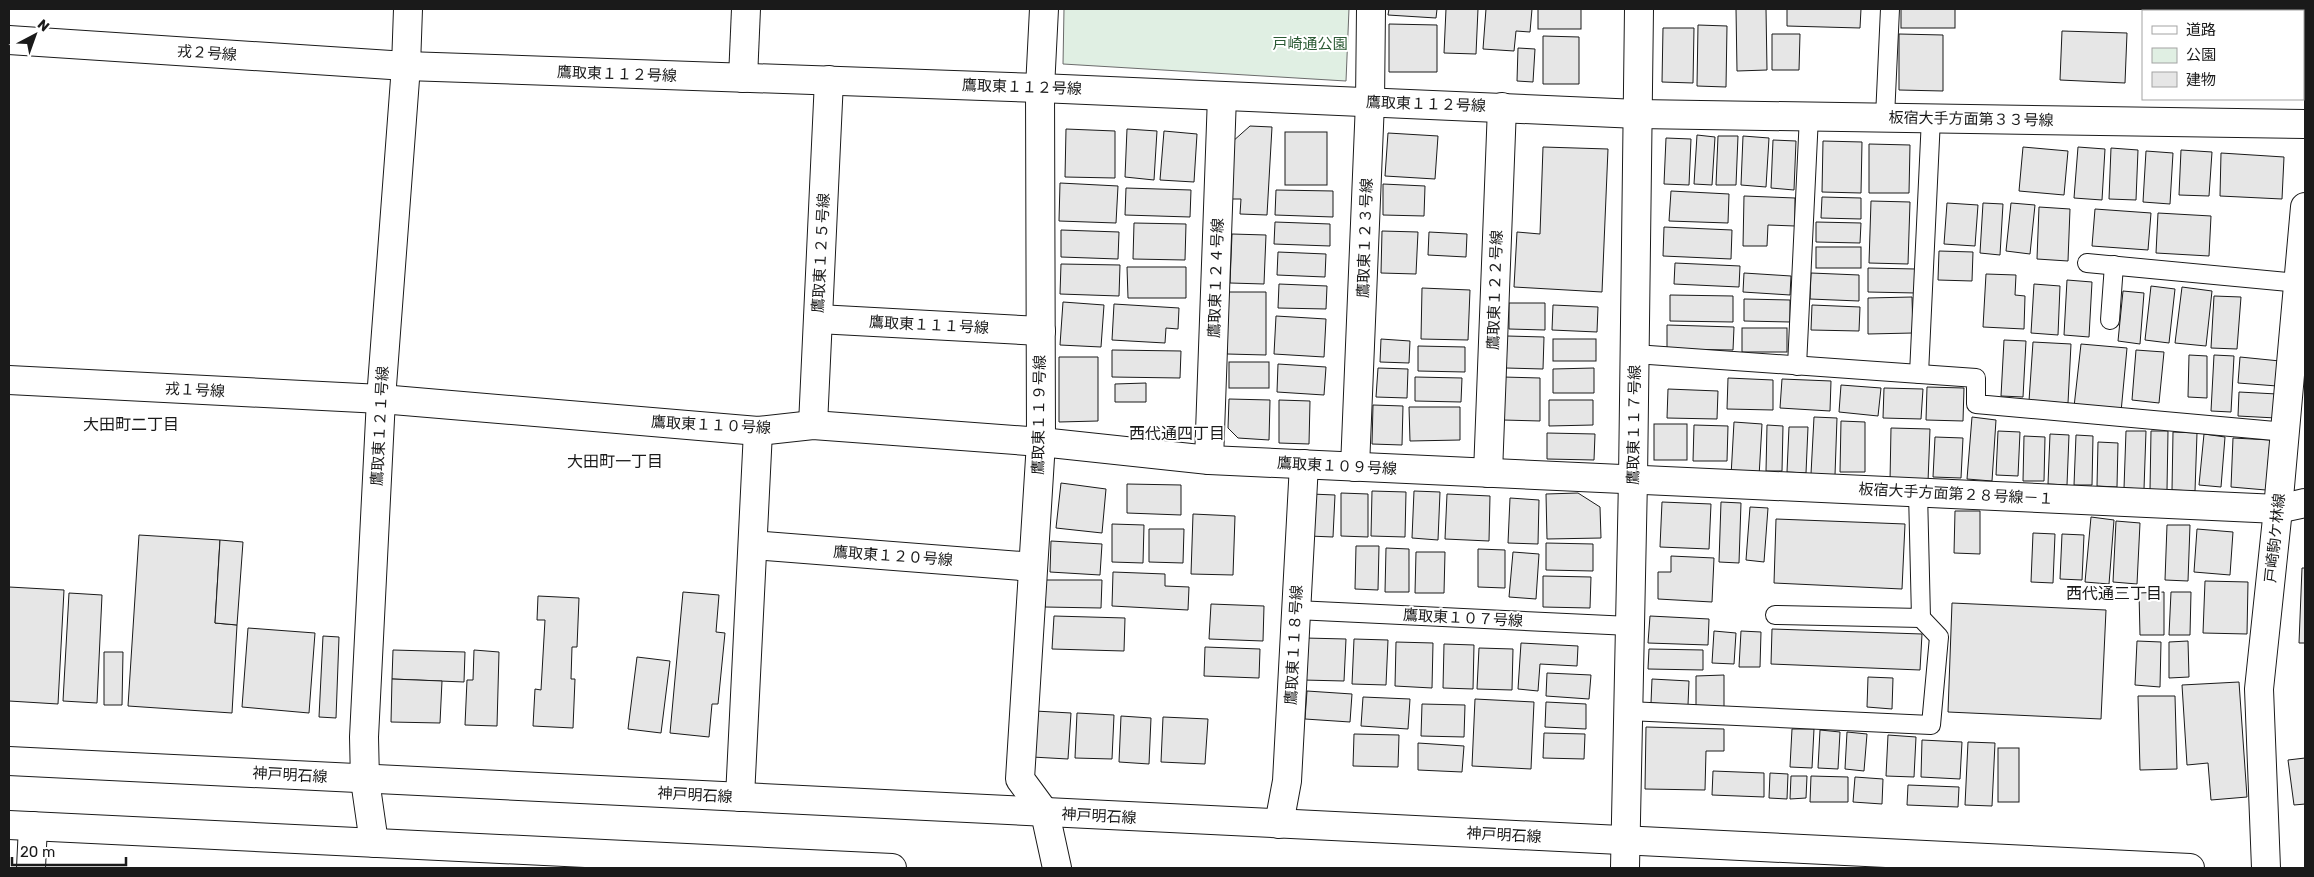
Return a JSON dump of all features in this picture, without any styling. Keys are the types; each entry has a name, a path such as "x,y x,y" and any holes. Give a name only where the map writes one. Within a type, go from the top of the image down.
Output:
{"street":[{"name":"鷹取東１２１号線","path":"374,842 365,780 364,727 381,399 406,66 408,9"},
{"path":"742,78 746,9"},
{"name":"鷹取東１１９号線","path":"1044,9 1040,88 1041,442 1020,779 1045,813"},
{"name":"鷹取東１２３号線","path":"1355,467 1370,102 1371,9"},
{"name":"鷹取東１１７号線","path":"1625,868 1633,480 1639,9"},
{"name":"戎２号線","path":"9,40 406,66"},
{"name":"鷹取東１１２号線","path":"406,66 1040,88 1638,114"},
{"name":"鷹取東１２５号線","path":"813,425 830,80"},
{"name":"鷹取東１２４号線","path":"1209,460 1222,96"},
{"name":"鷹取東１２２号線","path":"1488,473 1502,108"},
{"name":"板宿大手方面第３３号線","path":"1638,114 2305,124"},
{"name":"戸崎駒ケ林線","path":"2266,868 2259,689 2286,432 2305,207"},
{"name":"鷹取東１１１号線","path":"818,320 1041,331"},
{"name":"戎１号線","path":"9,380 381,399"},
{"name":"鷹取東１１０号線","path":"381,399 758,431 813,425 1041,442"},
{"path":"740,797 758,431"},
{"name":"鷹取東１０９号線","path":"1041,442 1209,460 1633,480"},
{"name":"鷹取東１１８号線","path":"1279,824 1287,781 1304,464"},
{"name":"板宿大手方面第２８号線－１","path":"1633,480 2278,509 2305,503"},
{"name":"鷹取東１２０号線","path":"753,545 1033,566"},
{"name":"神戸明石線","path":"9,761 365,780 2190,868"},
{"path":"1045,813 1057,868"},
{"path":"31,868 21,825 374,842 519,859 892,868"}],"lane":[{"path":"1885,117 1890,9"},
{"path":"1797,366 1809,116"},
{"path":"1919,374 1931,118"},
{"path":"2087,262 2298,283"},
{"path":"2110,320 2114,265"},
{"path":"1635,354 1976,378 1976,404 2286,432"},
{"path":"1628,711 1931,726 1938,637 1920,618 1918,492"},
{"name":"鷹取東１０７号線","path":"1296,610 1630,626"},
{"path":"1775,615 1920,618"}],"green space":[{"name":"戸崎通公園","path":"1064,9 1349,9 1346,81 1063,64"}],"building":[{"path":"1389,9 1437,9 1436,18 1388,15"},
{"path":"1446,9 1478,9 1476,54 1444,53"},
{"path":"1486,9 1532,9 1530,32 1516,31 1514,51 1483,49"},
{"path":"1538,9 1581,9 1581,29 1538,29"},
{"path":"1736,9 1766,9 1767,70 1737,71"},
{"path":"1787,9 1861,9 1860,28 1787,26"},
{"path":"1901,9 1955,9 1955,28 1901,28"},
{"path":"1389,24 1437,25 1437,72 1389,72"},
{"path":"1698,25 1727,26 1726,87 1697,86"},
{"path":"1663,28 1694,28 1693,83 1662,82"},
{"path":"2062,31 2127,33 2125,83 2060,80"},
{"path":"1772,34 1800,34 1799,70 1772,70"},
{"path":"1899,34 1943,35 1943,91 1899,90"},
{"path":"1543,36 1579,37 1579,84 1543,84"},
{"path":"1518,48 1535,49 1533,82 1517,81"},
{"path":"1250,126 1272,127 1267,215 1240,214 1241,199 1230,199 1232,142"},
{"path":"1066,129 1115,131 1115,178 1065,177"},
{"path":"1127,129 1157,131 1154,180 1125,177"},
{"path":"1164,131 1197,134 1194,182 1160,180"},
{"path":"1285,132 1327,132 1327,185 1285,185"},
{"path":"1388,133 1438,136 1435,179 1385,176"},
{"path":"1697,135 1715,137 1712,185 1694,184"},
{"path":"1718,136 1738,136 1736,185 1716,185"},
{"path":"1743,136 1769,138 1766,187 1741,185"},
{"path":"1666,138 1691,139 1689,185 1664,184"},
{"path":"1773,140 1796,141 1794,190 1771,188"},
{"path":"1823,141 1862,142 1861,193 1822,192"},
{"path":"1869,144 1910,145 1909,193 1869,193"},
{"path":"1543,147 1608,149 1602,292 1514,287 1517,232 1540,234"},
{"path":"2023,147 2068,151 2064,195 2019,191"},
{"path":"2078,147 2105,149 2102,200 2074,198"},
{"path":"2111,148 2138,150 2136,200 2109,199"},
{"path":"2181,150 2212,152 2209,196 2179,195"},
{"path":"2146,151 2173,153 2170,204 2143,202"},
{"path":"2221,153 2284,157 2282,199 2220,196"},
{"path":"1060,183 1118,186 1116,223 1059,221"},
{"path":"1383,184 1425,186 1424,216 1383,215"},
{"path":"1126,188 1191,190 1190,217 1125,215"},
{"path":"1276,190 1333,191 1333,217 1275,215"},
{"path":"1671,191 1729,194 1728,223 1669,221"},
{"path":"1744,196 1795,198 1795,226 1768,225 1767,246 1743,246"},
{"path":"1822,197 1861,198 1861,219 1821,218"},
{"path":"1871,201 1910,202 1908,264 1869,263"},
{"path":"1947,203 1978,205 1975,246 1944,244"},
{"path":"1983,203 2003,204 2000,255 1980,253"},
{"path":"2011,203 2035,205 2030,254 2006,251"},
{"path":"2039,207 2070,209 2068,261 2037,259"},
{"path":"2095,209 2151,213 2148,250 2092,246"},
{"path":"2158,213 2211,216 2209,256 2156,253"},
{"path":"1275,222 1330,224 1330,246 1274,244"},
{"path":"1816,222 1861,223 1860,243 1816,242"},
{"path":"1134,223 1186,224 1185,260 1133,259"},
{"path":"1664,227 1732,230 1731,259 1663,256"},
{"path":"1061,230 1119,232 1118,259 1061,257"},
{"path":"1382,231 1418,232 1416,274 1381,273"},
{"path":"1429,232 1467,234 1466,257 1428,255"},
{"path":"1232,234 1266,235 1264,284 1230,283"},
{"path":"1816,247 1861,247 1861,268 1816,268"},
{"path":"1939,251 1973,252 1972,281 1938,280"},
{"path":"1278,252 1326,254 1325,277 1277,275"},
{"path":"1675,263 1740,266 1739,287 1674,284"},
{"path":"1061,264 1120,265 1119,296 1060,294"},
{"path":"1127,267 1186,267 1186,298 1128,298"},
{"path":"1868,268 1916,269 1916,293 1868,292"},
{"path":"1744,273 1791,276 1790,295 1743,292"},
{"path":"1811,273 1859,275 1859,301 1810,299"},
{"path":"1986,274 2016,275 2015,295 2025,296 2024,329 1983,327"},
{"path":"2067,280 2092,282 2089,337 2064,335"},
{"path":"1279,284 1327,286 1326,309 1278,308"},
{"path":"2034,284 2060,286 2058,335 2031,333"},
{"path":"2151,286 2175,289 2169,343 2145,340"},
{"path":"2182,287 2212,291 2206,346 2175,343"},
{"path":"1422,288 1470,290 1468,340 1421,339"},
{"path":"2123,291 2144,293 2140,344 2118,341"},
{"path":"1228,292 1266,292 1266,355 1227,354"},
{"path":"1670,295 1733,296 1733,322 1670,321"},
{"path":"2214,296 2241,297 2237,349 2211,348"},
{"path":"1912,297 1913,333 1868,334 1868,298"},
{"path":"1744,299 1790,300 1790,322 1744,321"},
{"path":"1063,302 1104,305 1101,347 1060,345"},
{"path":"1509,303 1545,303 1545,330 1509,329"},
{"path":"1114,304 1179,308 1178,329 1166,328 1165,343 1112,340"},
{"path":"1553,305 1598,307 1597,332 1552,330"},
{"path":"1812,305 1860,307 1859,331 1811,330"},
{"path":"1276,316 1326,319 1324,357 1274,354"},
{"path":"1667,325 1734,327 1733,350 1667,349"},
{"path":"1742,328 1787,328 1787,352 1742,352"},
{"path":"1507,336 1544,337 1543,369 1506,368"},
{"path":"1381,339 1410,341 1409,363 1380,362"},
{"path":"1553,339 1596,339 1596,361 1553,361"},
{"path":"2004,340 2026,341 2023,397 2001,396"},
{"path":"2033,342 2071,344 2068,403 2029,401"},
{"path":"2081,344 2127,348 2121,412 2074,407"},
{"path":"1418,346 1465,347 1465,372 1418,371"},
{"path":"1112,350 1181,351 1180,378 1112,377"},
{"path":"2136,350 2164,352 2159,403 2132,400"},
{"path":"2189,355 2207,356 2207,398 2188,397"},
{"path":"2214,355 2234,356 2231,412 2211,411"},
{"path":"1059,357 1098,357 1098,421 1059,422"},
{"path":"2240,357 2280,361 2277,386 2238,383"},
{"path":"1229,362 1269,362 1269,388 1229,388"},
{"path":"1278,364 1326,367 1324,395 1277,392"},
{"path":"1378,368 1408,369 1407,398 1376,397"},
{"path":"1594,368 1594,393 1553,393 1553,369"},
{"path":"1415,377 1462,378 1461,402 1415,401"},
{"path":"1503,377 1540,378 1540,421 1503,420"},
{"path":"1728,378 1773,380 1773,410 1727,409"},
{"path":"1782,379 1831,381 1830,411 1780,408"},
{"path":"1146,383 1146,402 1115,402 1115,384"},
{"path":"1841,385 1881,388 1878,416 1839,412"},
{"path":"1927,387 1964,388 1963,421 1926,420"},
{"path":"1884,388 1923,389 1921,419 1883,418"},
{"path":"1668,389 1718,391 1717,419 1667,418"},
{"path":"2239,392 2277,394 2276,418 2238,416"},
{"path":"1229,399 1270,400 1269,440 1238,438 1228,428"},
{"path":"1279,400 1310,401 1309,444 1279,443"},
{"path":"1549,400 1593,400 1593,425 1549,426"},
{"path":"1373,405 1403,406 1402,445 1372,444"},
{"path":"1409,407 1460,407 1460,440 1410,441"},
{"path":"1814,417 1837,418 1835,475 1811,474"},
{"path":"1972,417 1996,420 1992,481 1967,479"},
{"path":"1841,421 1865,422 1865,472 1840,472"},
{"path":"1734,422 1762,424 1759,477 1731,476"},
{"path":"1654,424 1687,424 1687,460 1654,460"},
{"path":"1694,425 1728,426 1727,461 1693,461"},
{"path":"1767,425 1783,426 1782,471 1766,471"},
{"path":"1789,427 1808,427 1806,473 1787,472"},
{"path":"1891,428 1930,429 1928,482 1890,481"},
{"path":"1998,431 2020,432 2018,476 1996,475"},
{"path":"2126,431 2146,431 2144,489 2124,488"},
{"path":"2151,431 2168,431 2167,490 2150,490"},
{"path":"2173,432 2197,433 2195,491 2172,490"},
{"path":"1547,433 1595,434 1594,460 1547,459"},
{"path":"2050,434 2069,435 2067,485 2048,484"},
{"path":"2204,434 2225,437 2221,487 2199,485"},
{"path":"2076,435 2093,436 2092,485 2074,485"},
{"path":"2024,436 2045,437 2044,481 2023,481"},
{"path":"1935,437 1963,438 1961,478 1933,477"},
{"path":"2233,438 2270,440 2266,490 2231,487"},
{"path":"2098,442 2118,443 2117,487 2097,486"},
{"path":"1061,483 1106,489 1102,533 1056,528"},
{"path":"1127,484 1181,485 1181,515 1127,513"},
{"path":"1372,491 1406,492 1405,537 1371,536"},
{"path":"1414,491 1440,492 1438,540 1412,538"},
{"path":"1341,493 1368,494 1368,537 1341,536"},
{"path":"1578,493 1600,507 1601,538 1547,539 1546,494"},
{"path":"1311,494 1335,495 1333,537 1309,536"},
{"path":"1447,494 1490,496 1489,541 1445,539"},
{"path":"1510,498 1539,500 1538,544 1508,543"},
{"path":"1662,502 1711,504 1709,549 1660,547"},
{"path":"1721,502 1741,503 1739,563 1719,562"},
{"path":"1750,507 1768,508 1764,562 1746,560"},
{"path":"1955,511 1980,511 1980,554 1954,553"},
{"path":"1193,514 1235,516 1233,575 1191,574"},
{"path":"2091,517 2114,520 2109,584 2085,582"},
{"path":"1776,519 1905,524 1902,589 1774,583"},
{"path":"2116,521 2140,523 2137,584 2113,582"},
{"path":"1112,524 1144,525 1143,563 1112,562"},
{"path":"2167,525 2190,525 2188,581 2165,580"},
{"path":"1149,529 1184,529 1183,563 1149,562"},
{"path":"2197,529 2233,532 2230,575 2194,572"},
{"path":"2033,533 2055,534 2053,583 2031,582"},
{"path":"2062,534 2084,535 2082,580 2060,579"},
{"path":"139,535 220,540 215,623 237,625 232,713 128,706"},
{"path":"220,540 243,542 237,625 215,623"},
{"path":"1051,541 1102,544 1100,575 1050,572"},
{"path":"1546,543 1593,544 1593,571 1546,570"},
{"path":"1356,546 1379,546 1378,590 1355,589"},
{"path":"1386,548 1409,549 1409,592 1385,592"},
{"path":"1478,549 1505,550 1505,588 1478,587"},
{"path":"1416,552 1445,552 1444,593 1415,593"},
{"path":"1513,552 1539,554 1536,599 1509,597"},
{"path":"1671,556 1714,558 1712,602 1658,599 1658,572 1671,572"},
{"path":"2302,568 2305,568 2305,643 2299,643"},
{"path":"1113,572 1165,574 1165,586 1189,587 1188,610 1112,606"},
{"path":"1543,576 1591,577 1590,608 1543,607"},
{"path":"1045,580 1102,580 1101,608 1045,607"},
{"path":"2205,581 2248,582 2247,634 2203,633"},
{"path":"9,587 64,590 58,704 9,701"},
{"path":"683,592 719,595 716,632 725,633 718,704 712,704 709,737 670,733"},
{"path":"2164,592 2164,635 2140,635 2139,593"},
{"path":"2171,592 2191,592 2190,635 2169,635"},
{"path":"69,593 102,595 97,703 63,701"},
{"path":"538,596 579,598 577,647 572,647 571,679 575,679 573,728 533,726 535,689 541,690 545,620 537,620"},
{"path":"1952,603 2106,610 2101,719 1948,712"},
{"path":"1211,604 1264,606 1263,641 1209,639"},
{"path":"1054,616 1125,618 1124,651 1052,649"},
{"path":"1650,616 1709,619 1708,645 1648,643"},
{"path":"248,628 315,633 309,713 242,707"},
{"path":"1772,629 1922,634 1920,670 1771,664"},
{"path":"1714,631 1736,633 1734,664 1712,663"},
{"path":"1741,631 1761,632 1760,667 1739,667"},
{"path":"323,636 339,637 336,718 319,717"},
{"path":"1305,638 1346,639 1344,681 1303,680"},
{"path":"1354,639 1388,640 1386,685 1352,684"},
{"path":"2137,641 2161,642 2160,687 2135,685"},
{"path":"2188,641 2189,677 2169,678 2169,642"},
{"path":"1396,642 1433,643 1432,688 1395,686"},
{"path":"1521,643 1578,646 1577,666 1540,664 1538,691 1518,689"},
{"path":"1444,644 1474,645 1473,689 1443,688"},
{"path":"1205,647 1260,649 1259,678 1204,676"},
{"path":"1479,648 1513,649 1512,690 1477,689"},
{"path":"1649,649 1703,650 1703,670 1648,669"},
{"path":"393,650 465,652 464,682 392,679"},
{"path":"474,650 499,652 497,726 465,725 467,680 473,680"},
{"path":"104,652 123,652 122,705 104,705"},
{"path":"637,657 670,661 661,733 628,729"},
{"path":"1547,673 1591,675 1589,699 1546,696"},
{"path":"1724,675 1724,708 1696,708 1696,676"},
{"path":"1868,677 1893,678 1892,709 1867,707"},
{"path":"392,679 442,681 440,723 391,722"},
{"path":"1652,679 1689,681 1688,705 1651,703"},
{"path":"2239,682 2247,797 2211,800 2208,763 2187,765 2182,685"},
{"path":"1307,691 1352,694 1350,722 1305,719"},
{"path":"2138,696 2175,696 2177,769 2140,770"},
{"path":"1363,697 1410,699 1408,729 1361,726"},
{"path":"1475,699 1534,702 1531,769 1472,766"},
{"path":"1546,702 1586,704 1586,729 1545,727"},
{"path":"1422,704 1465,705 1464,737 1421,736"},
{"path":"1035,711 1071,713 1068,759 1032,757"},
{"path":"1077,713 1114,715 1112,759 1075,758"},
{"path":"1121,716 1151,718 1149,764 1119,762"},
{"path":"1163,717 1208,719 1205,764 1161,762"},
{"path":"1646,727 1724,729 1724,751 1706,751 1705,790 1645,789"},
{"path":"1792,729 1814,729 1812,768 1790,767"},
{"path":"1820,730 1840,732 1838,769 1818,768"},
{"path":"1847,732 1867,734 1864,771 1845,769"},
{"path":"1544,733 1585,734 1584,759 1543,758"},
{"path":"1354,734 1399,735 1398,767 1353,766"},
{"path":"1888,735 1916,737 1914,777 1886,776"},
{"path":"1922,740 1962,742 1960,779 1921,777"},
{"path":"1968,742 1995,743 1992,806 1965,805"},
{"path":"1418,743 1464,746 1462,772 1418,770"},
{"path":"1998,748 2019,748 2019,802 1998,802"},
{"path":"2305,758 2305,804 2294,805 2288,760"},
{"path":"1713,771 1764,773 1764,797 1712,795"},
{"path":"1770,773 1788,774 1787,799 1769,798"},
{"path":"1791,776 1807,776 1806,798 1790,799"},
{"path":"1811,776 1848,777 1848,802 1810,802"},
{"path":"1855,777 1883,779 1882,804 1853,802"},
{"path":"1908,785 1959,787 1958,807 1907,805"}],"district":[{"name":"大田町二丁目","path":"131,424"},
{"name":"西代通四丁目","path":"1177,433"},
{"name":"大田町一丁目","path":"615,461"},
{"name":"西代通三丁目","path":"2114,593"}]}
